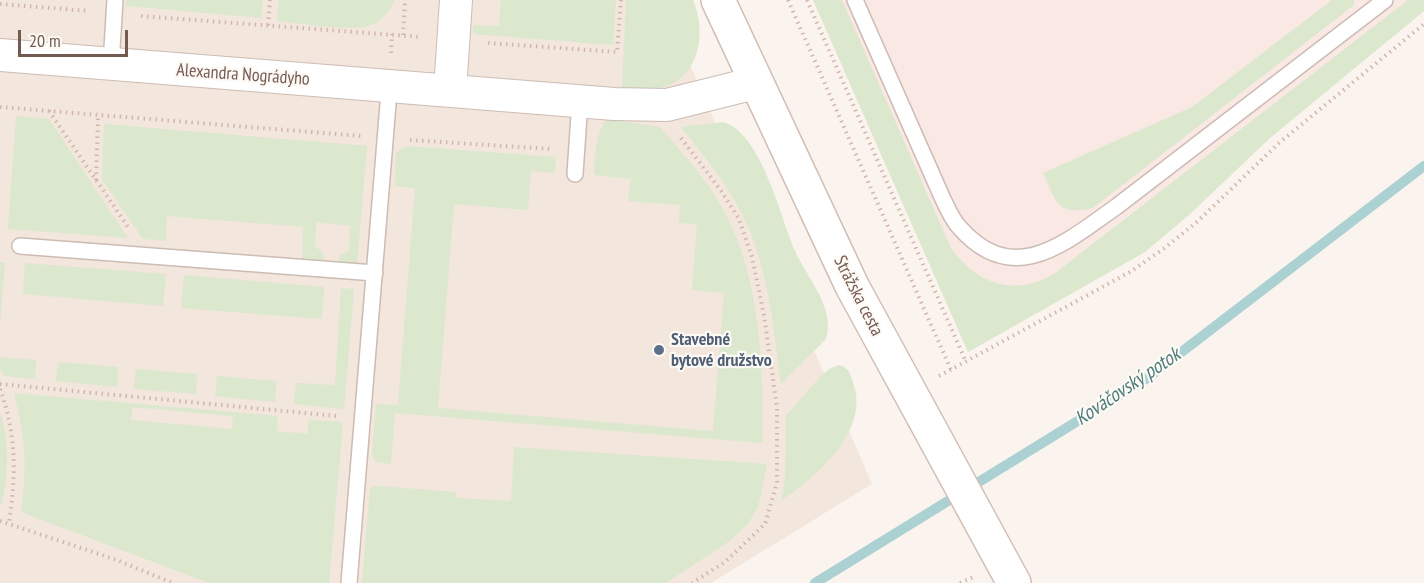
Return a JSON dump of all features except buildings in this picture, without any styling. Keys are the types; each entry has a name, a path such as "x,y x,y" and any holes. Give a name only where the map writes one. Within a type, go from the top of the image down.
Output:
{"street":[{"path":"450,91 456,0"},
{"name":"Strážska cesta","path":"718,0 852,286 1007,570"},
{"name":"Alexandra Nográdyho","path":"0,55 580,102 654,105 667,105 755,83"}],"lane":[{"path":"855,0 942,196 959,227 982,248 1009,258 1032,257 1054,249 1081,232 1126,200 1385,0"},
{"path":"111,64 115,7"},
{"path":"575,174 580,102"},
{"path":"349,583 388,104"},
{"path":"20,246 375,273"}],"path":[{"path":"268,25 270,0"},
{"path":"403,35 405,0"},
{"path":"479,42 617,52 621,0"},
{"path":"788,0 951,370"},
{"path":"807,0 966,362"},
{"path":"0,4 115,7 268,25 426,37"},
{"path":"910,393 1130,272 1166,247 1198,221 1279,143 1424,24"},
{"path":"654,105 722,192 739,219 752,257 764,315 777,408 777,483 765,524 725,562 692,583"},
{"path":"0,106 385,138 577,151"},
{"path":"49,111 146,255"},
{"path":"96,180 98,115"},
{"path":"0,384 338,416"},
{"path":"0,389 7,407 16,469 9,523"},
{"path":"0,521 114,559 173,583"}],"shaded area":[{"path":"0,0 662,0 872,484 711,583 0,583"},
{"path":"813,0 1424,0 1424,11 1270,138 1189,215 1145,252 968,352"}],"green space":[{"path":"126,0 263,0 261,18 126,6"},
{"path":"279,0 395,0 388,12 377,22 359,28 349,28 277,21"},
{"path":"501,0 616,0 613,45 473,34 473,25 499,26"},
{"path":"626,0 693,0 699,25 697,51 686,73 676,81 654,89 622,88"},
{"path":"813,0 842,0 951,248 973,271 985,278 1011,286 1040,281 1055,273 1408,0 1424,0 1424,11 1270,138 1189,215 1145,252 968,352"},
{"path":"1332,0 1354,0 1354,5 1093,208 1072,210 1065,208 1055,199 1043,173 1192,107"},
{"path":"16,116 49,119 128,238 8,229"},
{"path":"606,119 660,127 702,178 724,211 746,266 753,295 760,354 763,443 395,413 391,464 376,462 372,456 376,404 398,405 415,188 392,186 395,185 396,153 406,146 556,157 555,173 531,171 528,210 454,204 438,408 713,431 724,293 692,290 697,224 679,223 680,205 628,201 631,179 594,175 598,139"},
{"path":"724,122 737,130 759,159 795,251 819,294 827,316 826,339 781,384 766,284 748,226 726,187 681,127"},
{"path":"104,124 367,146 357,265 339,263 339,256 349,251 350,226 316,222 315,246 324,254 324,262 302,260 303,227 167,216 166,241 143,239 102,179"},
{"path":"5,262 0,324 0,263"},
{"path":"25,263 166,274 163,306 23,294"},
{"path":"184,275 324,287 322,319 181,308"},
{"path":"341,288 354,289 344,409 294,404 296,383 335,385"},
{"path":"0,357 36,360 35,379 4,376 0,369"},
{"path":"58,362 118,367 117,387 56,381"},
{"path":"839,365 848,370 854,386 857,403 854,421 836,452 823,467 781,501 785,479 786,416 820,377 829,369"},
{"path":"136,369 197,374 196,394 134,389"},
{"path":"217,376 276,381 275,402 215,396"},
{"path":"14,393 277,416 277,431 307,434 309,420 343,422 329,583 209,583 21,512 24,452","holes":["132,407 233,416 232,429 131,420"]},
{"path":"0,412 7,458 2,505 0,504"},
{"path":"514,447 767,464 758,507 747,525 728,542 666,583 362,583 370,489 380,486 456,492 456,498 511,501"}],"waterway":[{"name":"Kováčovský potok","path":"815,583 1149,377 1424,166"}],"place":[{"name":"Stavebné bytové družstvo","path":"659,350"}]}
